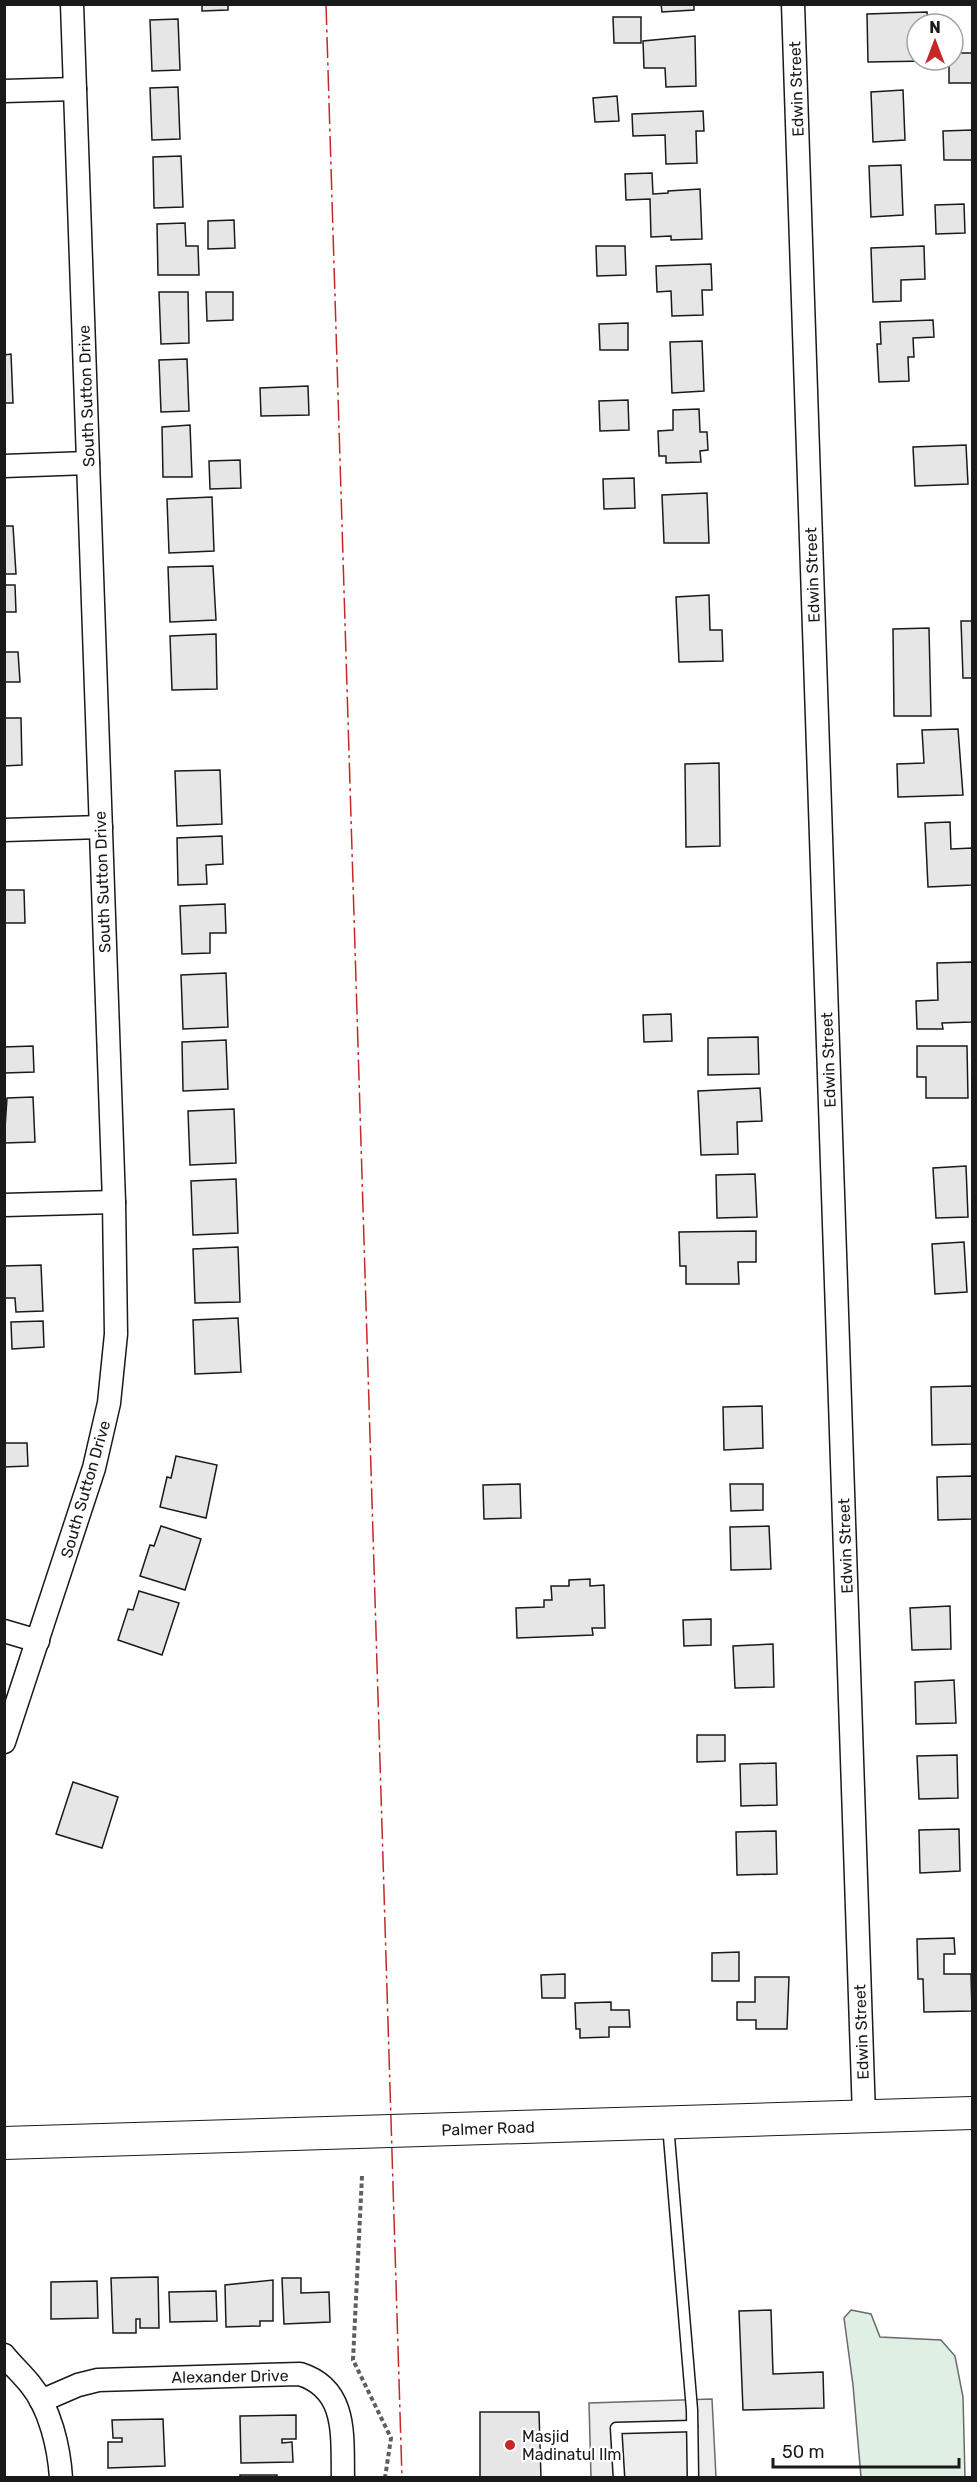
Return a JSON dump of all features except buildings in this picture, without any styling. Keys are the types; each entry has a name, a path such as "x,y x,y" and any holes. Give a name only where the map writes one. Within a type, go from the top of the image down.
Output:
{"street":[{"name":"South Sutton Drive","path":"4,1742 94,1468 111,1391 116,1334 114,1202 72,4"},
{"name":"Edwin Street","path":"793,4 864,2116"},
{"path":"4,91 75,89"},
{"path":"4,466 88,463"},
{"path":"4,830 101,827"},
{"path":"4,1205 114,1202"},
{"path":"4,1631 38,1641"},
{"name":"Palmer Road","path":"4,2143 972,2113"},
{"path":"4,2355 30,2384 41,2401 60,2462 61,2478"},
{"name":"Alexander Drive","path":"41,2401 78,2385 98,2380 300,2374 324,2386 338,2409 341,2424 343,2478"}],"lane":[{"path":"668,2122 692,2426 693,2478"},
{"path":"619,2478 616,2428 692,2426"}],"path":[{"path":"362,2176 353,2360 391,2438 385,2478"}],"green space":[{"path":"851,2310 871,2314 880,2337 941,2340 955,2356 963,2397 965,2477 861,2477 853,2385 844,2318"}],"shaded area":[{"path":"712,2399 716,2477 591,2477 589,2403"}],"power":[{"path":"326,4 402,2478"}],"place":[{"name":"Masjid Madinatul Ilm","path":"510,2445"}]}
